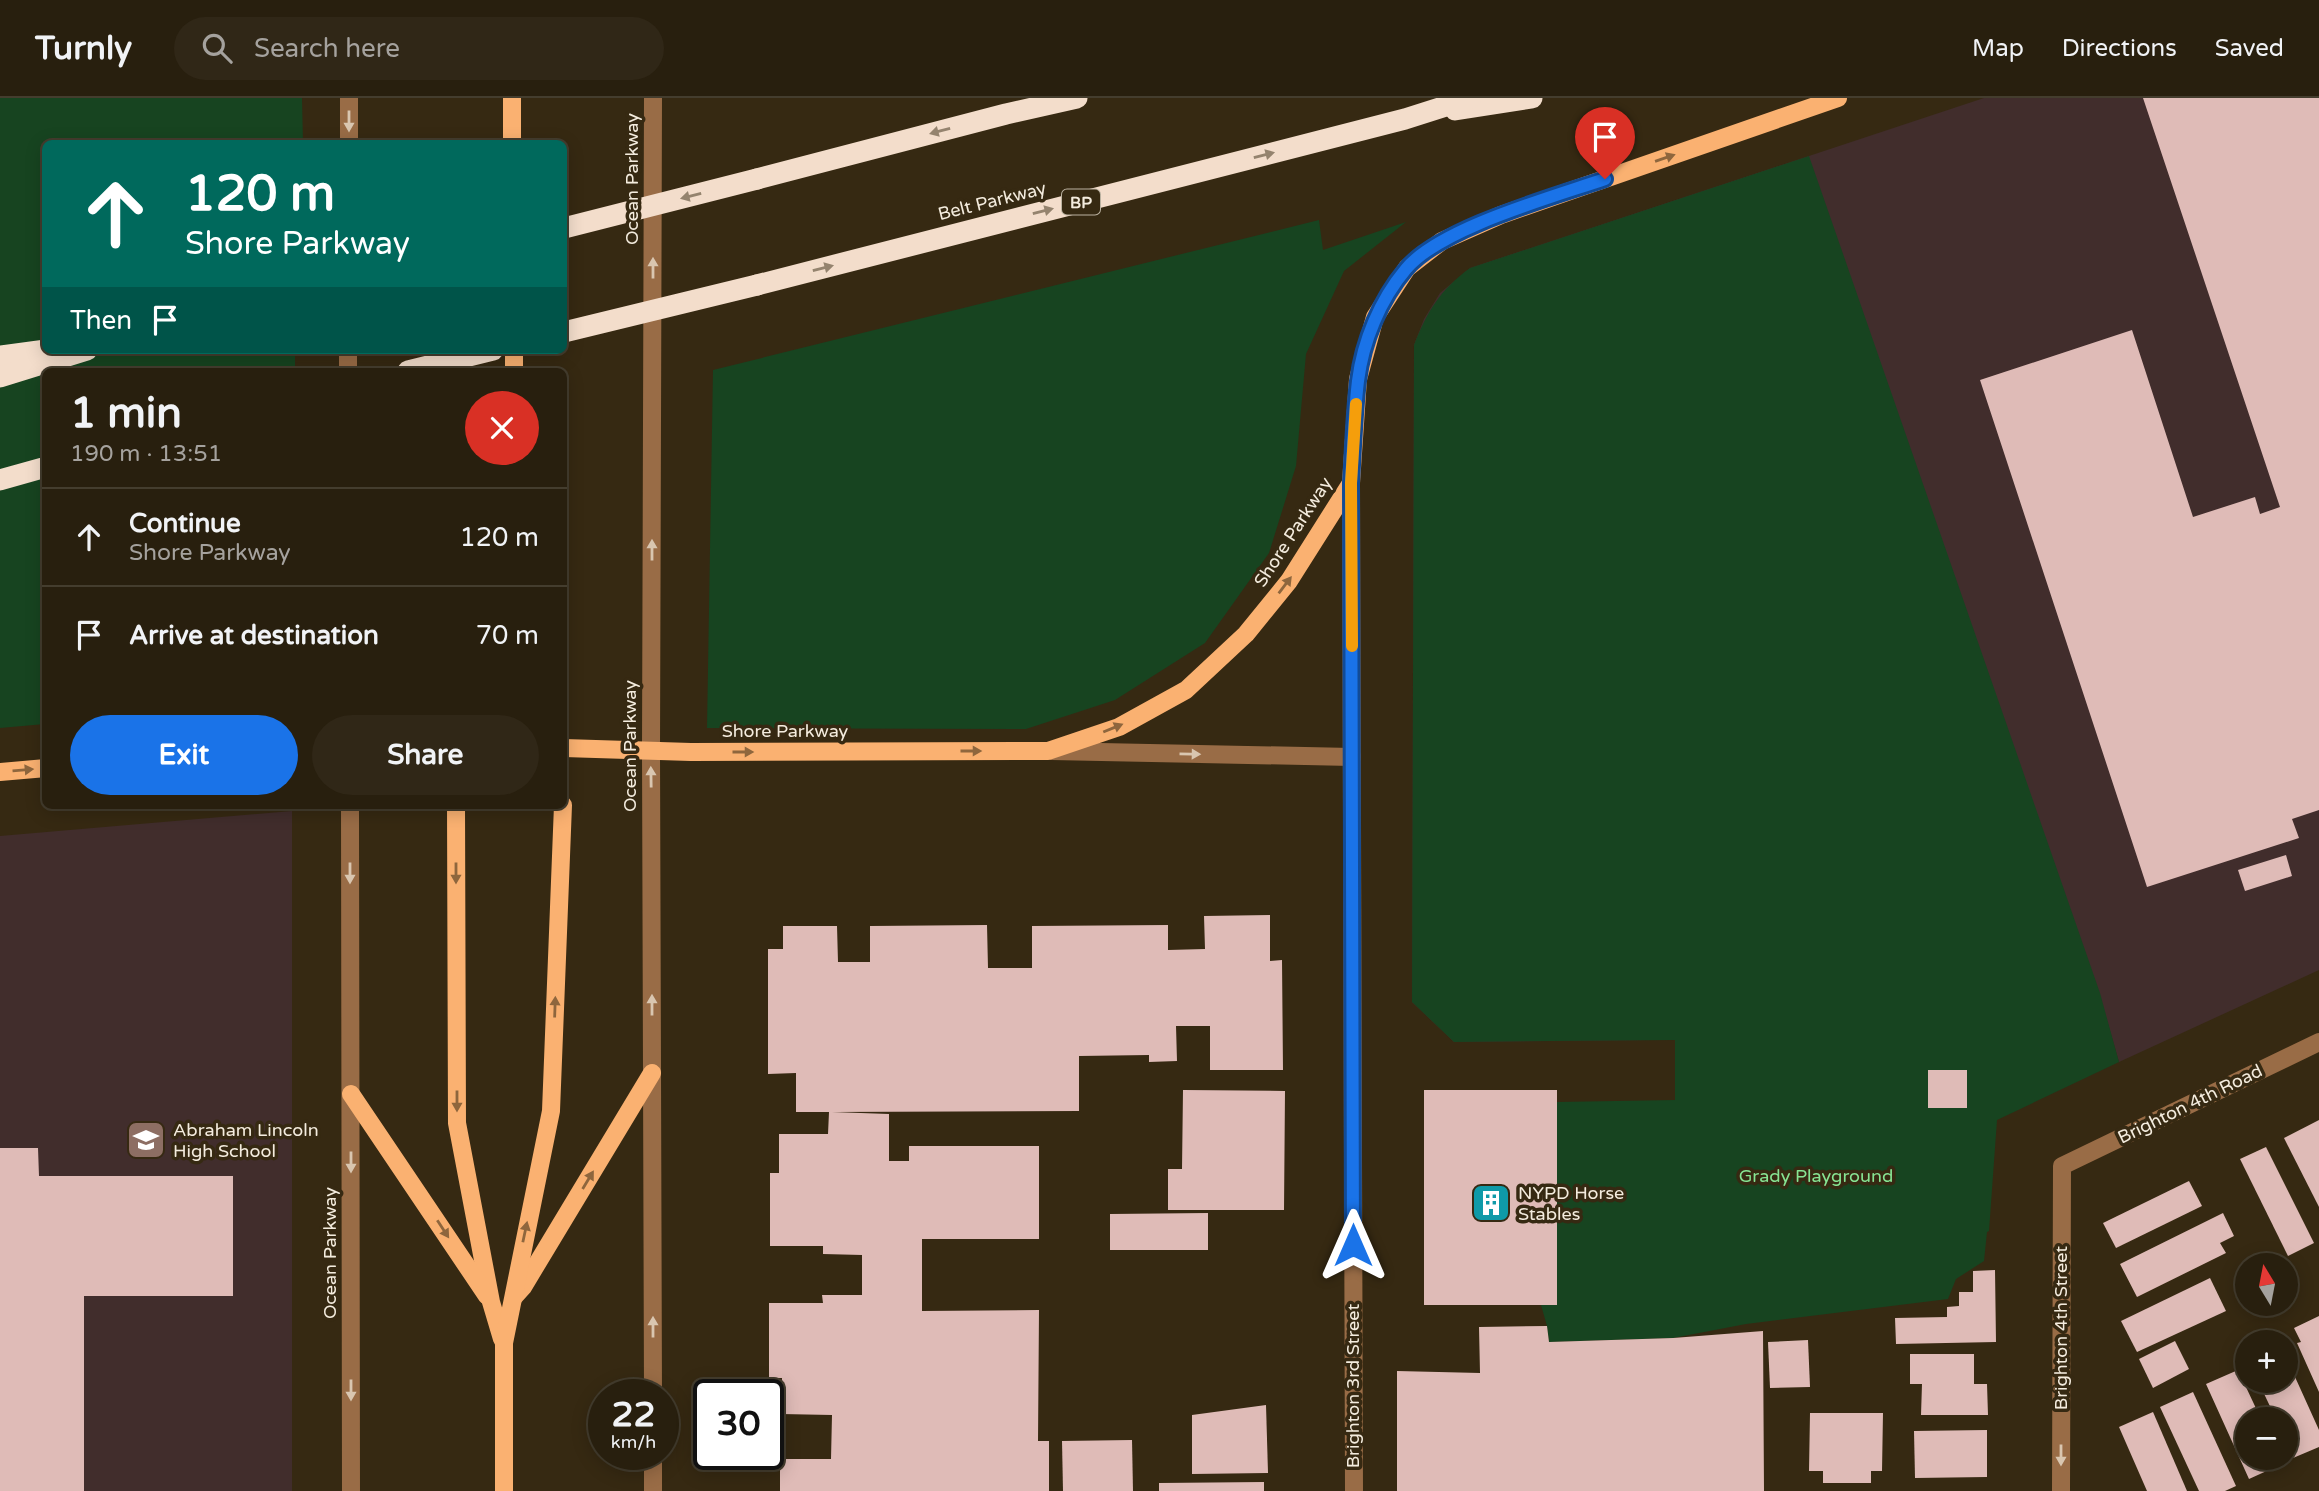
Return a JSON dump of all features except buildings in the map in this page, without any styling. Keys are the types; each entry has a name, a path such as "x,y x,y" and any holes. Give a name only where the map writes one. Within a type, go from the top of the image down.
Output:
{"highway":[{"path":"1006,114 1039,98"},
{"path":"567,227 1077,98"},
{"name":"Belt Parkway","path":"567,331 1405,119 1471,98"},
{"path":"1405,119 1532,98"},
{"path":"0,356 42,351"},
{"path":"0,377 75,354"},
{"path":"420,368 477,354"},
{"path":"0,482 41,468"}],"main road":[{"path":"512,98 512,140"},
{"name":"Shore Parkway","path":"567,748 651,751 1048,751 1119,726 1186,690 1246,634 1289,581 1351,483 1358,379 1375,317 1407,268 1443,241 1501,215 1838,98"},
{"path":"0,772 42,768"},
{"path":"456,809 457,1122 491,1302 503,1343"},
{"path":"504,1491 503,1343 551,1111 563,809"},
{"path":"511,1299 523,1287 652,1073"},
{"path":"351,1094 491,1302"}],"street":[{"path":"349,98 349,140"},
{"name":"Ocean Parkway","path":"653,98 653,1379"},
{"name":"Brighton 3rd Street","path":"1351,483 1354,1491"},
{"name":"Shore Parkway","path":"1048,751 1352,757"},
{"name":"Ocean Parkway","path":"350,809 351,1491"},
{"name":"Brighton 4th Road","path":"2062,1166 2319,1042"},
{"name":"Brighton 4th Street","path":"2061,1491 2062,1166"},
{"path":"653,1470 653,1491"}],"shaded area":[{"path":"1984,98 2319,98 2319,970 2119,1062 2099,993 1953,1037 1454,1042 1412,1002 1414,345 1424,319 1440,293 1470,268"},
{"name":"Abraham Lincoln High School","path":"292,811 292,1491 0,1491 0,836"}],"green space":[{"path":"0,98 302,98 303,140 42,140 42,354 295,354 295,368 42,368 42,724 0,728"},
{"name":"Grady Playground","path":"1809,156 2100,993 2119,1062 1997,1120 1989,1231 1984,1261 1956,1279 1948,1299 1746,1324 1673,1338 1549,1342 1541,1305 1557,1305 1557,1102 1675,1100 1675,1040 1454,1042 1412,1002 1414,345 1436,302 1451,284 1470,268"},
{"path":"1319,220 1323,250 1406,222 1344,271 1306,354 1296,466 1269,553 1205,643 1115,700 1026,729 707,728 713,370"}],"slow traffic":[{"path":"1352,646 1351,483 1356,404"}],"place":[{"name":"Abraham Lincoln High School","path":"146,1140"},
{"name":"NYPD Horse Stables","path":"1491,1203"}],"route":[{"path":"1353,1245 1351,483 1358,379 1375,317 1407,268 1443,241 1501,215 1605,179"}]}
